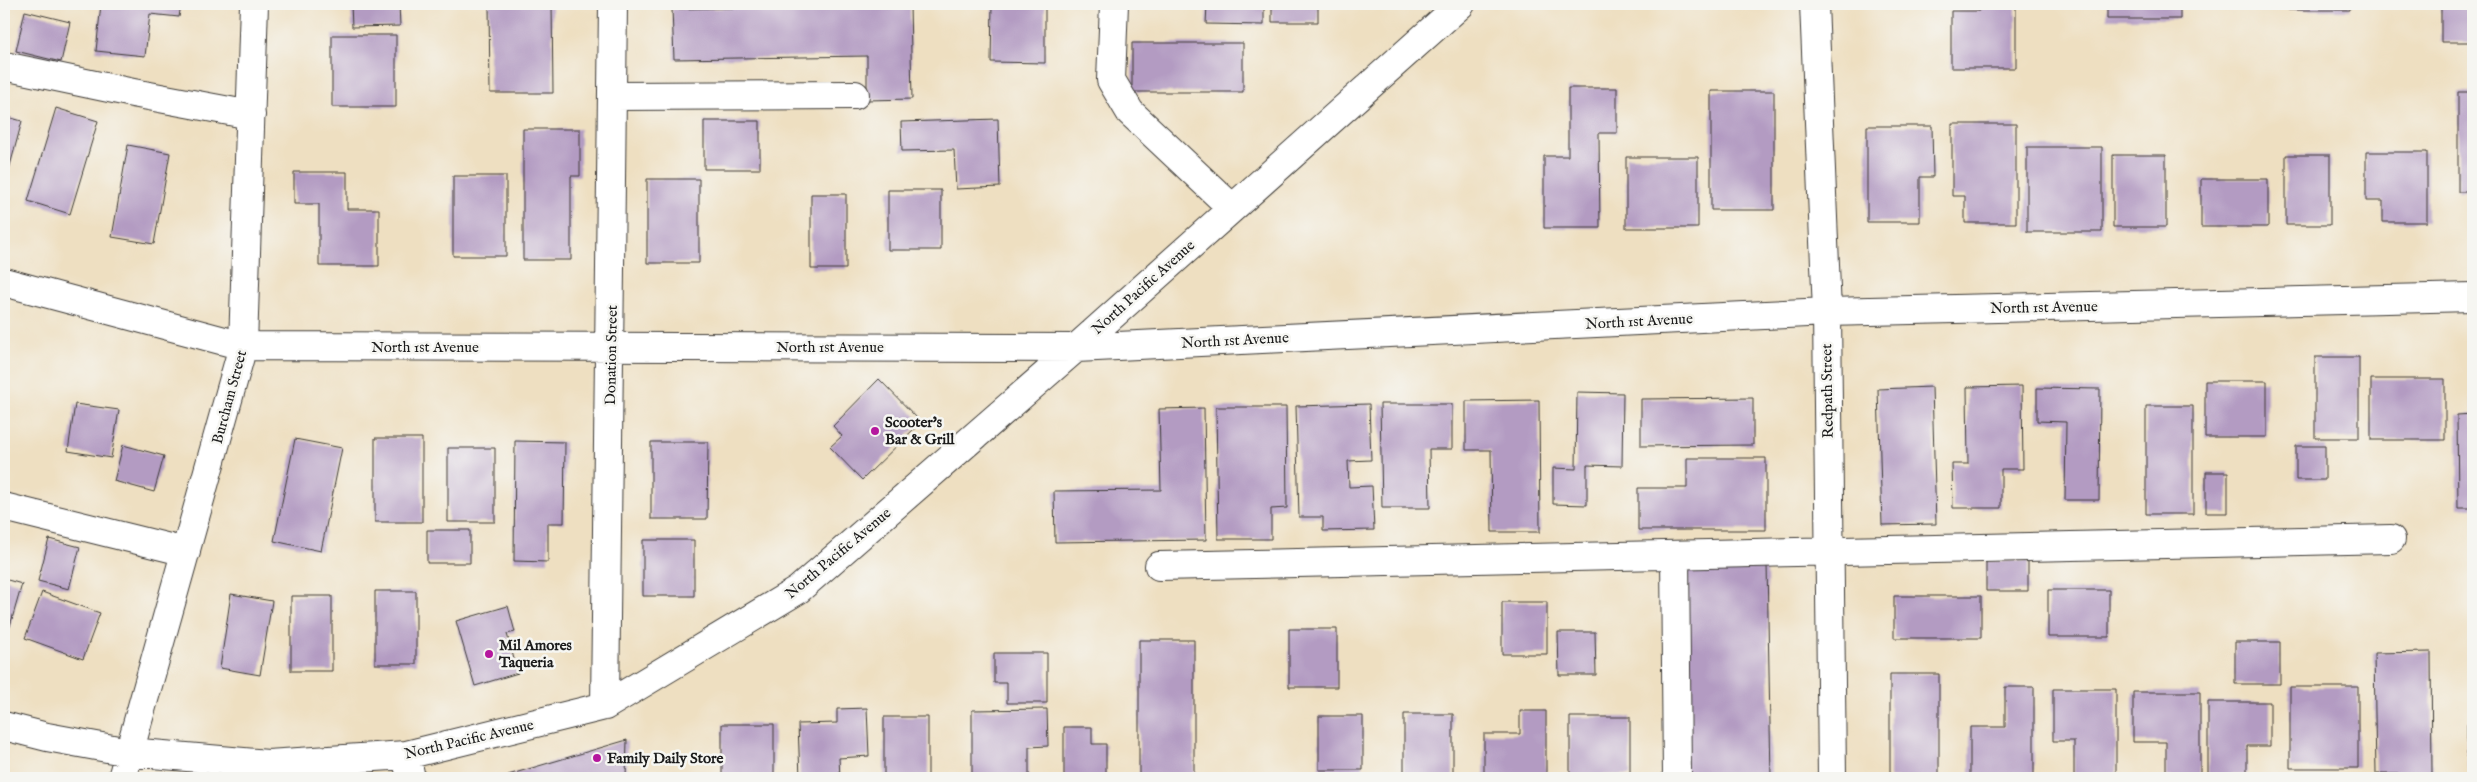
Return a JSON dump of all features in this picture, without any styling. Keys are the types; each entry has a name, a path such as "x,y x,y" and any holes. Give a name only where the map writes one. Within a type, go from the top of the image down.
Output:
{"street":[{"name":"Burcham Street","path":"122,778 243,346 254,4"},
{"name":"Donation Street","path":"605,706 614,4"},
{"path":"1114,4 1111,80 1130,112 1232,208"},
{"name":"North Pacific Avenue","path":"4,726 47,737 129,752 268,764 408,767 605,706 798,590 1076,348 1461,4"},
{"name":"Redpath Street","path":"1814,4 1827,312 1832,778"},
{"path":"4,66 132,94 251,115"},
{"path":"613,96 855,95"},
{"name":"North 1st Avenue","path":"4,282 243,346 1076,348 1827,312 2473,297"},
{"path":"4,507 186,552"},
{"path":"1159,566 2392,538"},
{"path":"1675,555 1677,778"}],"building":[{"path":"101,4 181,4 179,17 150,14 145,56 96,51"},
{"path":"351,4 399,4 400,26 352,27"},
{"path":"489,4 552,4 553,93 490,93"},
{"path":"992,4 1045,4 1045,63 991,62"},
{"path":"1207,4 1264,4 1264,25 1206,24"},
{"path":"1272,4 1318,4 1318,22 1272,22"},
{"path":"1979,4 2016,4 2016,68 1951,68 1951,11 1979,11"},
{"path":"2107,4 2180,4 2180,19 2107,19"},
{"path":"2288,4 2350,4 2350,10 2288,10"},
{"path":"2441,4 2473,4 2473,42 2441,42"},
{"path":"910,5 912,99 867,100 867,56 674,59 672,9"},
{"path":"25,11 70,22 61,62 16,51"},
{"path":"332,35 396,35 396,107 332,107"},
{"path":"1132,43 1243,43 1243,92 1132,92"},
{"path":"1568,88 1617,88 1617,133 1599,133 1600,228 1544,228 1544,156 1568,156"},
{"path":"1711,91 1774,91 1774,210 1711,210"},
{"path":"2458,92 2473,92 2473,192 2458,192"},
{"path":"56,108 98,121 70,214 28,201"},
{"path":"4,116 22,121 4,188"},
{"path":"998,119 1000,187 956,189 954,150 902,151 901,122"},
{"path":"704,121 760,121 760,169 704,169"},
{"path":"1952,124 2016,124 2016,223 1965,223 1965,196 1952,196"},
{"path":"1867,126 1932,126 1933,177 1920,177 1920,222 1867,222"},
{"path":"523,129 580,129 580,176 571,176 571,260 523,260"},
{"path":"128,145 170,153 154,244 112,237"},
{"path":"2027,147 2102,147 2102,232 2027,232"},
{"path":"2366,152 2427,152 2427,222 2383,222 2383,201 2366,201"},
{"path":"2113,155 2166,155 2166,227 2113,227"},
{"path":"2286,155 2330,155 2330,225 2286,225"},
{"path":"1626,157 1698,157 1698,228 1626,228"},
{"path":"294,172 347,172 347,209 379,209 379,266 319,266 319,204 294,204"},
{"path":"453,176 506,176 506,256 453,256"},
{"path":"647,179 699,179 699,263 647,263"},
{"path":"2201,179 2268,179 2268,227 2201,227"},
{"path":"888,190 941,190 941,250 888,250"},
{"path":"811,194 846,194 846,269 811,269"},
{"path":"2315,357 2359,357 2359,438 2315,438"},
{"name":"Scooter's Bar & Grill","path":"879,379 921,422 862,480 830,447 842,436 833,426"},
{"path":"2371,379 2445,379 2445,440 2371,440"},
{"path":"2205,381 2267,381 2267,437 2205,437"},
{"path":"2022,386 2023,469 2001,469 2001,508 1953,508 1952,464 1968,464 1967,387"},
{"path":"1932,387 1936,524 1882,525 1878,389"},
{"path":"2037,388 2100,389 2099,500 2065,500 2066,422 2037,421"},
{"path":"1577,392 1623,393 1622,466 1587,465 1587,505 1553,504 1553,468 1576,469"},
{"path":"2471,393 2473,393 2473,408 2472,408"},
{"path":"1753,398 1753,445 1641,446 1641,399"},
{"path":"1539,400 1540,532 1492,532 1491,450 1466,450 1466,401"},
{"path":"75,404 119,410 111,458 68,451"},
{"path":"1369,404 1371,460 1348,461 1349,487 1372,486 1374,530 1323,531 1323,517 1299,517 1296,406"},
{"path":"1380,404 1452,404 1452,449 1429,449 1430,508 1382,508"},
{"path":"2146,406 2193,406 2193,514 2146,514"},
{"path":"1216,407 1286,407 1287,508 1271,509 1271,539 1218,539"},
{"path":"1204,408 1206,540 1055,542 1054,491 1161,490 1159,409"},
{"path":"2473,414 2473,508 2458,508 2457,415"},
{"path":"375,438 422,438 422,522 375,522"},
{"path":"295,439 342,448 321,551 274,541"},
{"path":"515,441 565,442 564,523 548,523 548,562 514,561"},
{"path":"651,442 708,442 707,519 651,519"},
{"path":"123,445 164,456 154,492 114,481"},
{"path":"2296,446 2325,446 2325,480 2296,480"},
{"path":"448,448 495,448 495,522 448,522"},
{"path":"1687,458 1766,458 1766,530 1638,530 1638,488 1687,488"},
{"path":"2206,472 2228,472 2228,513 2206,513"},
{"path":"4,517 8,518 5,537 4,537"},
{"path":"427,530 470,530 470,563 427,563"},
{"path":"49,539 80,547 69,589 38,581"},
{"path":"643,540 694,540 694,596 643,596"},
{"path":"1986,561 2028,561 2028,591 1986,591"},
{"path":"1767,564 1771,778 1684,778 1680,566"},
{"path":"4,579 22,584 6,640 4,639"},
{"path":"2048,590 2109,590 2109,637 2048,637"},
{"path":"375,591 416,591 416,664 375,664"},
{"path":"42,592 100,613 83,659 25,638"},
{"path":"231,594 272,601 260,675 220,668"},
{"path":"291,596 332,596 332,671 291,671"},
{"path":"1894,596 1981,596 1981,638 1894,638"},
{"path":"1502,602 1547,602 1547,654 1502,654"},
{"name":"Mil Amores Taqueria","path":"508,606 515,632 507,634 518,673 475,686 456,621"},
{"path":"1289,629 1337,629 1337,687 1289,687"},
{"path":"1558,632 1595,632 1596,675 1559,675"},
{"path":"1139,640 1194,640 1194,778 1139,778"},
{"path":"2235,642 2280,642 2280,684 2235,684"},
{"path":"2431,652 2432,774 2376,774 2374,653"},
{"path":"994,653 1047,653 1047,703 1007,703 1007,683 994,683"},
{"path":"1890,674 1939,674 1939,778 1890,778"},
{"path":"2005,687 2034,687 2034,778 1970,778 1970,727 2005,727"},
{"path":"2290,687 2358,687 2358,768 2290,768"},
{"path":"2053,689 2116,689 2116,778 2074,778 2074,741 2053,741"},
{"path":"2133,692 2200,692 2200,777 2166,777 2166,742 2133,742"},
{"path":"2208,702 2270,702 2270,746 2247,746 2247,774 2208,774"},
{"path":"867,708 869,756 839,758 840,778 800,778 798,724 837,723 837,709"},
{"path":"1047,709 1048,746 1029,747 1029,778 972,778 972,710"},
{"path":"1520,711 1546,711 1546,778 1484,778 1484,734 1520,734"},
{"path":"1404,714 1453,714 1453,778 1404,778"},
{"path":"1319,716 1363,716 1363,770 1319,770"},
{"path":"884,717 928,717 928,778 884,778"},
{"path":"1570,717 1630,717 1630,775 1570,775"},
{"path":"722,724 774,724 774,778 722,778"},
{"path":"2467,724 2473,724 2473,768 2467,768"},
{"path":"1064,727 1092,727 1092,744 1106,744 1106,778 1064,778"},
{"name":"Family Daily Store","path":"627,740 626,778 507,778 508,775"}],"place":[{"name":"Scooter's Bar & Grill","path":"875,431"},
{"name":"Mil Amores Taqueria","path":"489,654"},
{"name":"Family Daily Store","path":"597,758"}]}
